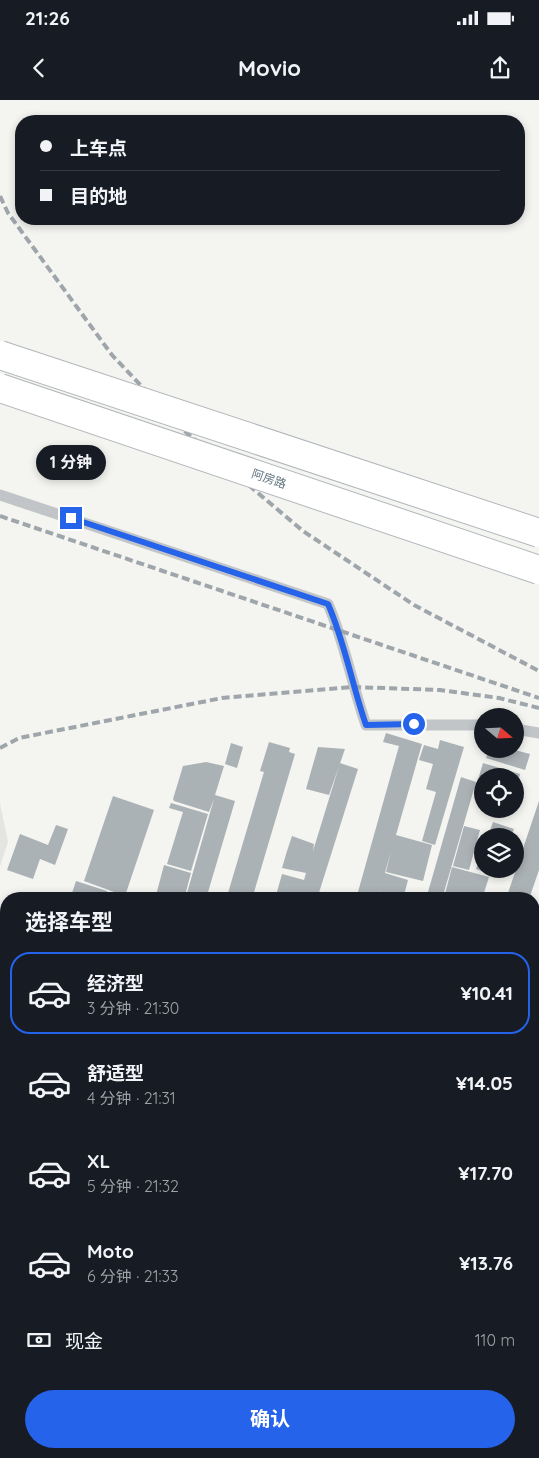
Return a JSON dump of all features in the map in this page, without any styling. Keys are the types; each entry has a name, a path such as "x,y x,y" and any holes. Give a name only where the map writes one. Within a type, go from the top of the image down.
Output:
{"main road":[{"path":"0,355 539,533"},
{"name":"阿房路","path":"0,388 539,570"}],"lane":[{"path":"0,495 328,604 340,632 353,687 366,725 474,725"},
{"path":"524,730 539,733"}],"shaded area":[{"path":"0,803 8,842 0,866"}],"building":[{"path":"386,733 422,744 396,835 432,845 423,881 386,872 391,851 385,873 408,880 405,892 380,892 380,890 379,892 358,892 399,746 383,742"},
{"path":"440,740 464,747 435,845 422,841 436,792 426,789 433,764 419,760 424,745 438,749"},
{"path":"269,742 290,748 289,752 295,754 254,892 228,892 264,772 260,771"},
{"path":"231,743 243,747 237,768 225,764"},
{"path":"318,747 345,749 329,795 306,789"},
{"path":"524,752 530,754 525,770 524,768 486,758 524,758"},
{"path":"206,762 224,766 215,795 235,801 208,892 187,892 214,799 209,812 174,801 183,766"},
{"path":"340,763 358,769 319,892 277,892 282,874 304,880 306,873 282,868 292,836 314,844 313,851"},
{"path":"483,763 500,768 482,768"},
{"path":"461,777 474,781 474,789 444,892 428,892"},
{"path":"113,796 154,810 126,892 114,892 84,881"},
{"path":"539,801 539,870 531,892 508,892 513,878 524,878 524,846"},
{"path":"171,803 208,814 191,871 167,864 183,812 169,808"},
{"path":"493,822 511,828 491,828"},
{"path":"56,825 68,829 55,865 40,859 33,879 7,870 20,834 48,845"},
{"path":"464,826 474,828 474,852 469,870 453,866"},
{"path":"164,865 191,873 186,892 157,892"},
{"path":"452,867 474,873 474,878 489,878 484,892 446,892"},
{"path":"76,881 107,891 107,892 72,892"}],"railway":[{"path":"0,196 15,223"},
{"path":"17,225 112,355 181,428 303,531 414,605 539,671"},
{"path":"0,516 539,698"},
{"path":"0,748 19,738 222,698 353,687 440,690 499,698 539,708"}],"route":[{"path":"71,518 328,604 340,632 353,687 366,725 414,724"}]}
